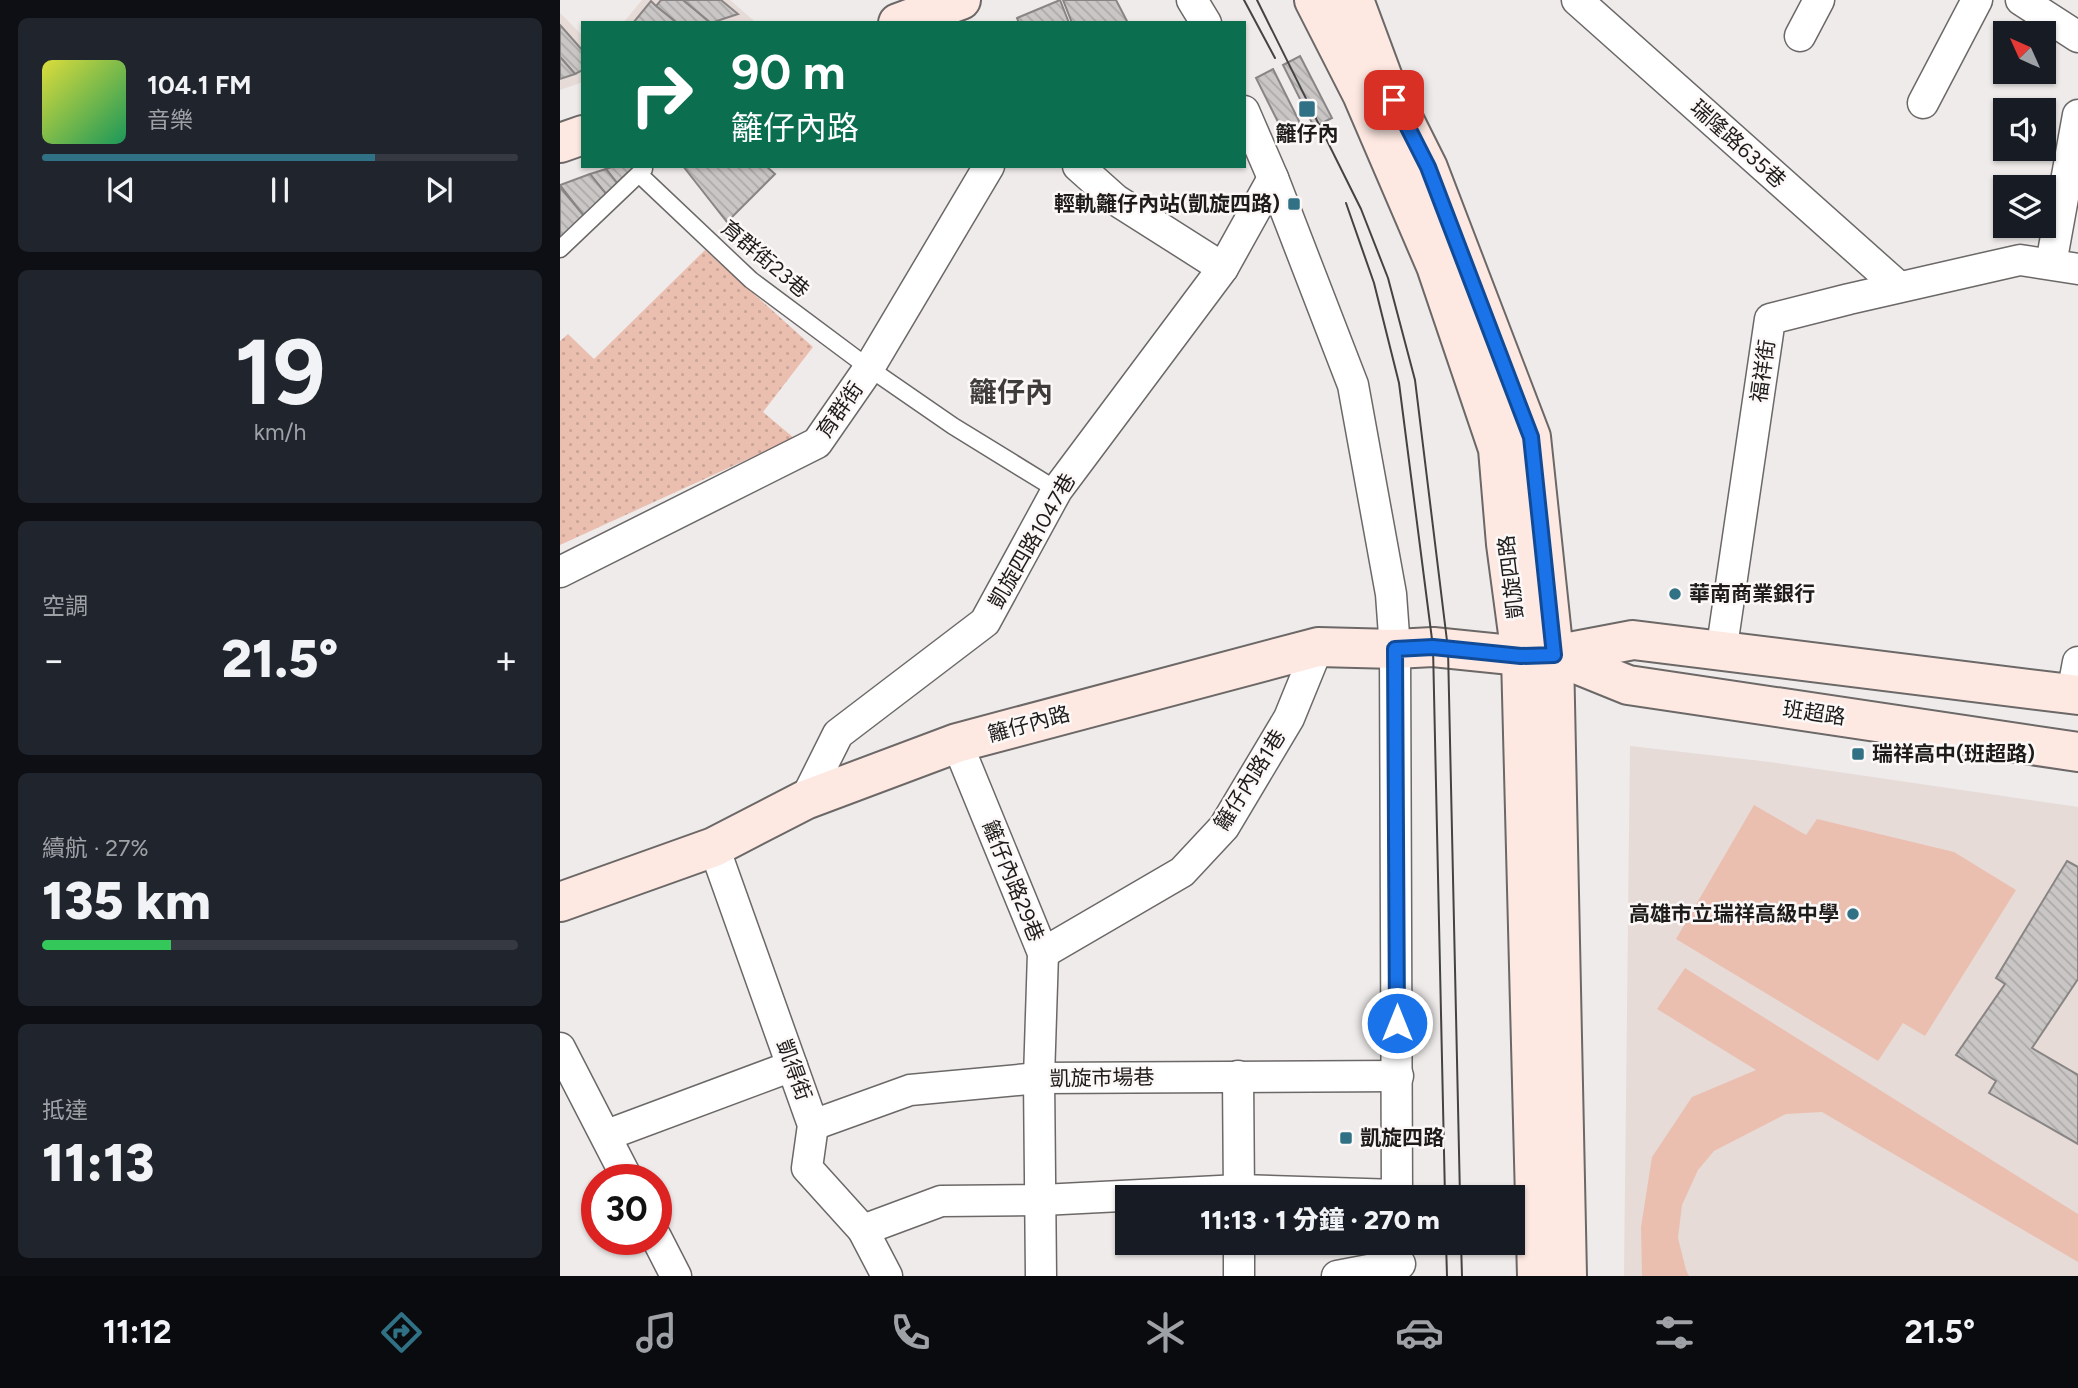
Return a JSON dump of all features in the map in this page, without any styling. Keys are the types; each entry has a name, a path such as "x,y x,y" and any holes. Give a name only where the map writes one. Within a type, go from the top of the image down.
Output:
{"street":[{"path":"911,15 961,0"},
{"path":"1192,0 1205,21"},
{"name":"凱旋四路","path":"1314,0 1362,94 1436,265 1498,449 1506,544 1537,656 1537,1276"},
{"name":"瑞隆路635巷","path":"1577,0 1899,287"},
{"path":"1800,36 1819,0"},
{"path":"1923,103 1977,0"},
{"path":"2021,0 2078,37"},
{"name":"凱旋四路","path":"1357,3 1383,78 1428,167 1531,437 1537,656 1567,1276"},
{"path":"2064,267 2078,114"},
{"path":"1246,116 1353,385 1391,594 1395,649 1397,1185"},
{"path":"560,144 581,136"},
{"name":"育群街","path":"560,572 817,443 869,368 988,168"},
{"path":"1080,168 1116,200 1223,268"},
{"name":"凱旋四路1047巷","path":"805,800 838,734 985,622 1056,490 1223,268 1273,178"},
{"name":"福祥街","path":"1721,653 1770,319 2020,260 2064,267"},
{"path":"1537,656 1633,640 1721,653 2076,683"},
{"name":"籬仔內路","path":"560,902 714,847 805,800 957,743 1318,647 1433,647 1537,656"},
{"name":"籬仔內路1巷","path":"1043,953 1182,872 1224,827 1289,718 1318,647"},
{"name":"班超路","path":"1537,656 1628,685 2078,752"},
{"name":"籬仔內路29巷","path":"957,743 1043,953 1039,1078 1041,1276"},
{"name":"凱得街","path":"714,847 813,1125 807,1168 863,1230 887,1276"},
{"path":"560,1048 621,1164"},
{"path":"607,1135 792,1066"},
{"path":"1238,1076 1238,1185"},
{"name":"凱旋市場巷","path":"813,1125 910,1090 1039,1078 1398,1076"},
{"path":"863,1230 941,1201 1115,1198"},
{"path":"665,1255 676,1276"},
{"path":"1239,1255 1239,1276"},
{"path":"1338,1276 1400,1261"}],"lane":[{"name":"育群街23巷","path":"643,171 751,280 869,368 953,426 1056,490"},
{"path":"560,249 643,171"}],"shaded area":[{"path":"642,0 730,0 754,21 625,21"},
{"path":"560,13 581,34 581,83 560,90"},
{"path":"705,250 813,347 763,412 794,438 560,545 560,341 568,334 594,359"},
{"name":"高雄市立瑞祥高級中學","path":"1630,746 1770,762 2078,807 2078,1276 1624,1276"},
{"path":"1754,805 1806,835 1817,819 1954,852 2016,890 1925,1036 1903,1023 1878,1061 1676,939"},
{"path":"1685,968 2078,1214 2078,1262 1822,1112 1786,1114 1714,1151 1698,1170 1682,1205 1678,1238 1689,1276 1642,1276 1641,1227 1652,1157 1692,1097 1756,1070 1657,1009"}],"building":[{"path":"661,0 683,0 709,21 675,21 656,6"},
{"path":"683,0 721,0 738,14 709,21"},
{"path":"1060,0 1068,21 1018,21 1017,18"},
{"path":"1063,0 1116,0 1127,21 1071,21"},
{"path":"651,1 675,21 635,21"},
{"path":"560,25 581,49 581,71 575,74 560,57"},
{"name":"籬仔內","path":"1300,56 1332,118 1314,127 1283,65"},
{"path":"560,57 575,74 560,79"},
{"name":"籬仔內","path":"1273,69 1304,131 1287,140 1256,78"},
{"path":"609,168 633,168 617,183 606,169"},
{"path":"685,168 768,168 775,174 727,222"},
{"path":"606,169 617,183 606,194 590,174"},
{"path":"590,174 606,194 584,216 560,185"},
{"path":"560,187 584,216 560,241"},
{"path":"2067,861 2078,867 2078,979 2032,1048 2078,1075 2078,1144 1989,1093 1996,1081 1956,1055 2005,984 1996,978"}],"tram line":[{"path":"1244,0 1275,58"},
{"path":"1257,0 1361,209 1388,278 1415,380 1448,649 1460,1185"},
{"path":"1346,203 1374,283 1399,383 1433,647 1445,1185"},
{"path":"1446,1255 1447,1276"},
{"path":"1461,1255 1462,1276"}],"place":[{"name":"籬仔內","path":"1307,109"},
{"name":"輕軌籬仔內站(凱旋四路)","path":"1294,204"},
{"name":"華南商業銀行","path":"1675,594"},
{"name":"瑞祥高中(班超路)","path":"1858,754"},
{"name":"高雄市立瑞祥高級中學","path":"1853,914"},
{"name":"凱旋四路","path":"1346,1138"}],"district":[{"name":"籬仔內","path":"1011,392"}],"route":[{"path":"1394,100 1428,167 1531,437 1554,655 1521,656 1433,647 1395,649 1397,1023"}]}
